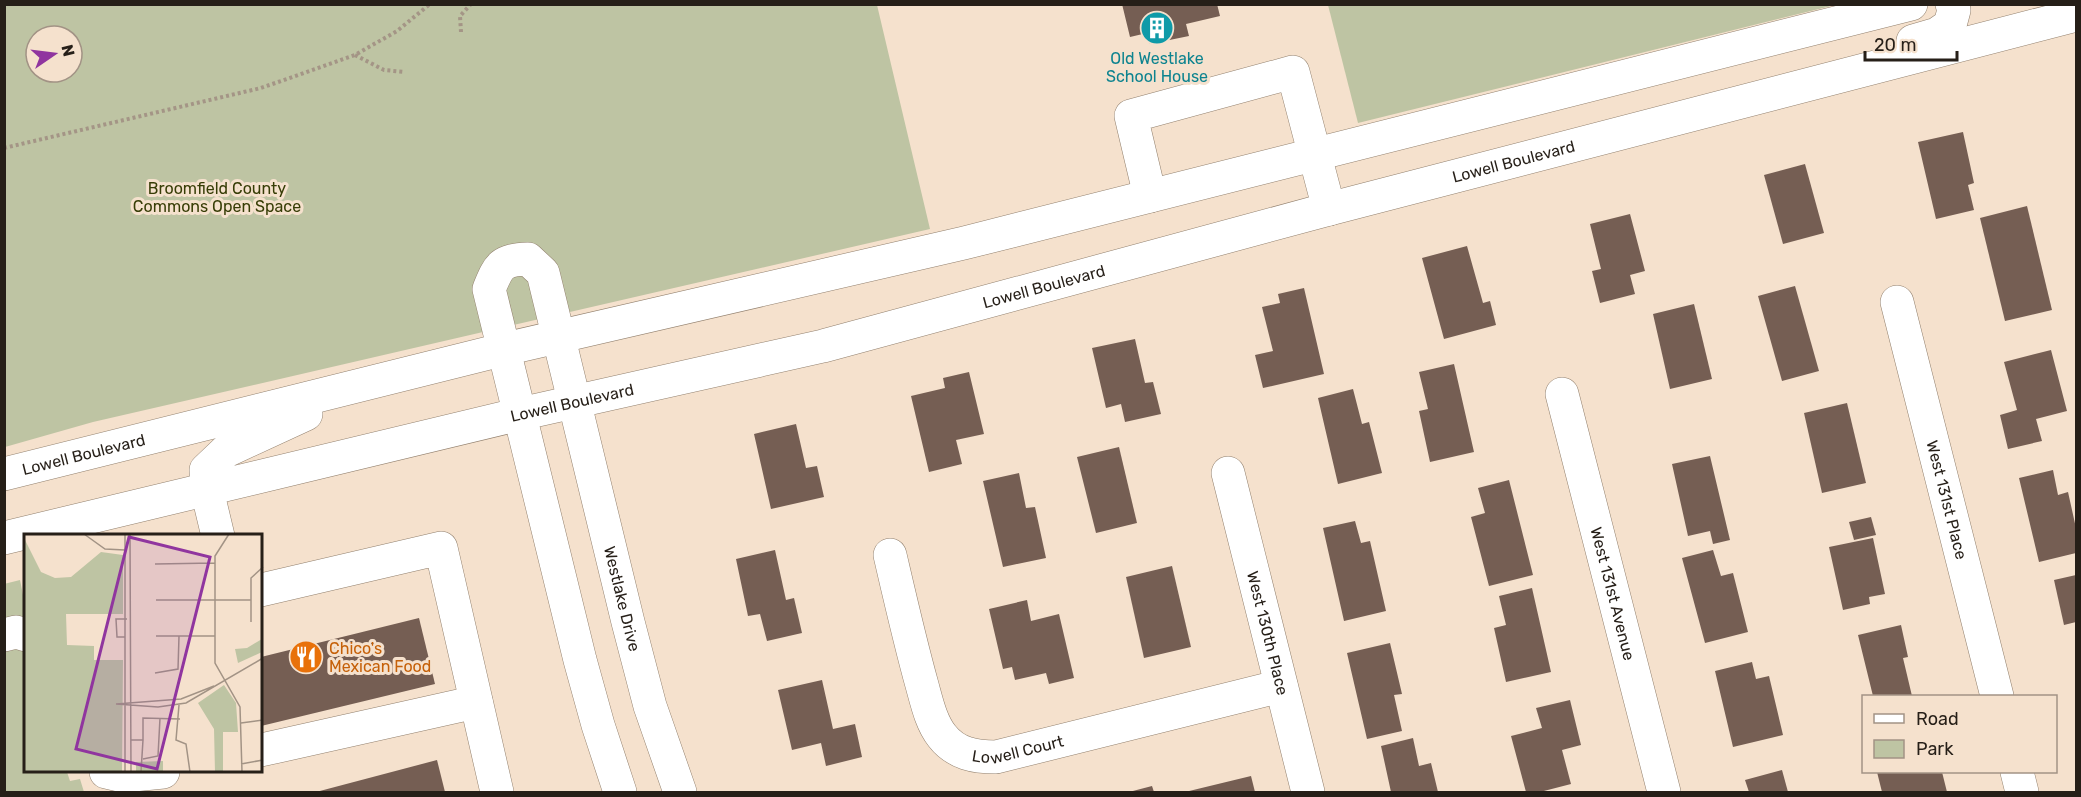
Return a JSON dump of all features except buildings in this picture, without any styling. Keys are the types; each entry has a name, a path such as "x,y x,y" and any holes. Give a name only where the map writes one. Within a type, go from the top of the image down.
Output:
{"main road":[{"name":"Lowell Boulevard","path":"4,474 505,348 964,243 1911,4"},
{"path":"1744,100 1810,69 1937,34 1950,25 1954,10 1952,4"},
{"name":"Lowell Boulevard","path":"4,538 520,414 822,346 1329,209 2076,15"},
{"path":"1150,196 1131,116 1293,72 1329,209"},
{"name":"Westlake Drive","path":"505,348 489,289 497,271 509,260 528,259 543,273 573,402 650,706 680,792"},
{"name":"West 131st Place","path":"1897,302 1997,695"},
{"path":"505,348 583,670 620,792"},
{"path":"218,534 207,490 206,470 226,451 383,380"},
{"name":"West 131st Avenue","path":"1562,394 1664,792"},
{"name":"West 130th Place","path":"1228,473 1308,792"},
{"path":"262,590 441,548 497,792"},
{"name":"Lowell Court","path":"890,555 932,719 943,737 961,752 976,757 996,757 1281,686"},
{"path":"4,635 16,632 24,634"},
{"path":"262,750 476,702"},
{"path":"113,773 123,776 156,773"},
{"path":"2017,773 2022,792"}],"path":[{"path":"4,148 261,88 355,55 398,31 430,4"},
{"path":"461,32 460,16 471,4"},
{"path":"355,55 384,70 405,72"}],"green space":[{"path":"1328,4 1835,5 1358,123"},
{"name":"Broomfield County Commons Open Space","path":"5,5 877,5 930,229 93,422 5,447"},
{"path":"20,580 24,600 24,773 67,773 70,781 80,779 84,792 5,792 4,584"}],"place":[{"name":"Old Westlake School House","path":"1157,28"},
{"name":"Chico's Mexican Food","path":"306,657"}]}
